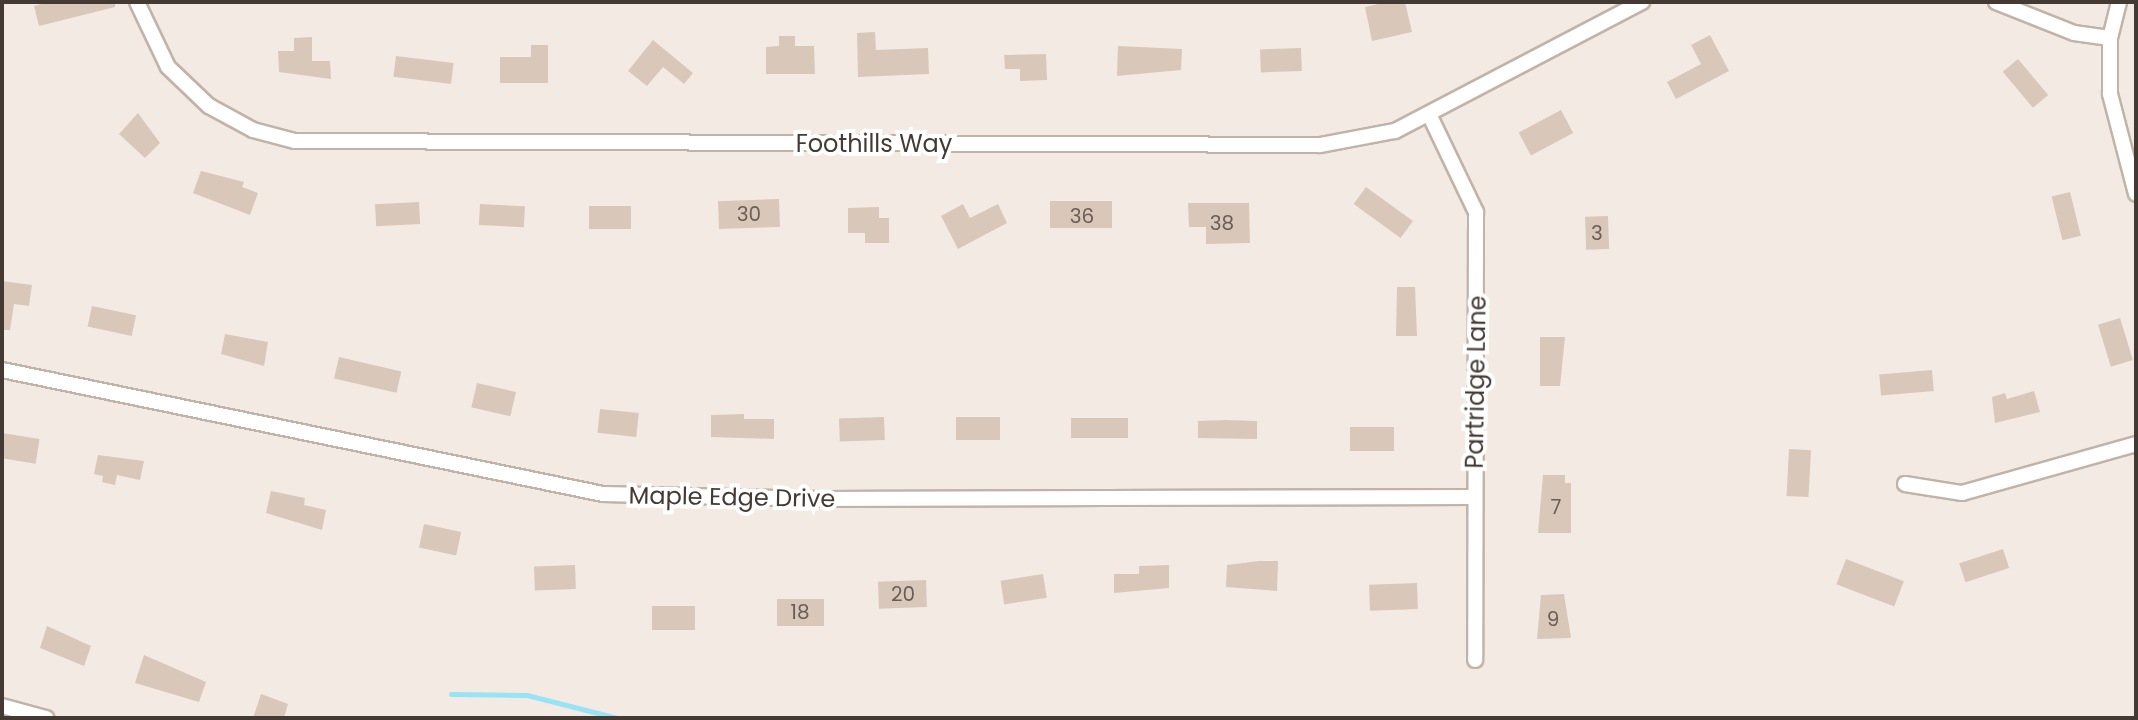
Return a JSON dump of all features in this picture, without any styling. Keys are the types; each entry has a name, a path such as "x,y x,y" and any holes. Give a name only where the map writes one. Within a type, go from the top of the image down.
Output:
{"street":[{"name":"Foothills Way","path":"137,2 168,67 209,106 253,130 295,141 1320,145 1395,131 1642,2"},
{"path":"1996,2 2074,33 2110,38"},
{"path":"2119,2 2110,38 2110,94 2136,194"},
{"name":"Partridge Lane","path":"1429,114 1476,212 1475,660"},
{"name":"Maple Edge Drive","path":"2,370 603,494 821,499 1475,497"},
{"path":"1905,484 1962,493 2136,444"},
{"path":"2,706 46,718"}],"building":[{"path":"48,2 115,2 115,7 39,26 34,6"},
{"path":"1405,2 1412,32 1372,41 1365,7"},
{"path":"875,32 876,50 928,48 929,74 858,77 857,33"},
{"path":"1710,35 1729,71 1676,99 1667,82 1701,64 1691,45"},
{"path":"779,36 795,36 795,46 814,46 815,74 766,74 766,47 779,46"},
{"path":"312,37 312,61 330,61 331,79 279,72 278,51 294,51 294,38"},
{"path":"653,40 693,73 684,84 663,67 647,86 628,71"},
{"path":"531,45 548,45 548,83 500,83 500,57 531,57"},
{"path":"1118,46 1182,49 1181,70 1117,76"},
{"path":"1301,48 1302,71 1261,72 1260,49"},
{"path":"1046,54 1047,80 1020,81 1020,69 1005,69 1004,55"},
{"path":"396,56 454,63 451,84 393,77"},
{"path":"2018,59 2048,95 2033,108 2003,72"},
{"path":"1561,110 1573,133 1531,155 1519,133"},
{"path":"138,113 160,143 145,158 119,134"},
{"path":"201,171 244,182 242,187 258,193 250,215 193,193"},
{"path":"1366,187 1413,221 1401,238 1354,204"},
{"path":"2070,192 2081,236 2062,240 2052,197"},
{"path":"779,199 780,227 719,229 718,201"},
{"path":"1050,201 1112,201 1112,228 1050,228"},
{"path":"419,202 420,224 376,226 375,204"},
{"path":"1188,203 1249,203 1250,243 1206,244 1206,227 1189,227"},
{"path":"480,204 525,206 524,227 479,225"},
{"path":"963,204 970,218 998,204 1007,223 958,249 941,216"},
{"path":"589,206 631,206 631,229 589,229"},
{"path":"879,207 879,218 889,218 889,243 865,243 865,233 848,233 848,208"},
{"path":"1608,216 1609,249 1586,250 1585,217"},
{"path":"2,281 32,285 29,306 14,304 10,330 2,330"},
{"path":"1397,287 1415,287 1417,336 1396,336"},
{"path":"92,306 136,315 132,336 88,327"},
{"path":"2120,318 2133,360 2111,367 2098,325"},
{"path":"225,334 268,342 264,366 221,354"},
{"path":"1540,337 1565,337 1560,386 1540,386"},
{"path":"339,357 401,371 396,393 334,378"},
{"path":"1932,370 1934,391 1881,396 1879,375"},
{"path":"477,383 516,392 510,416 471,407"},
{"path":"2034,391 2040,412 1995,423 1992,397 2005,393 2007,399"},
{"path":"600,409 639,413 636,437 597,433"},
{"path":"744,414 744,419 774,419 774,439 711,437 711,415"},
{"path":"884,417 885,440 840,442 839,419"},
{"path":"956,417 1000,417 1000,440 956,440"},
{"path":"1071,418 1128,418 1128,438 1071,438"},
{"path":"1198,421 1257,421 1257,439 1198,438"},
{"path":"1350,427 1394,427 1394,451 1350,451"},
{"path":"2,433 40,439 36,464 2,458"},
{"path":"1789,449 1811,450 1809,497 1787,496"},
{"path":"98,455 144,461 140,480 117,475 115,485 102,482 103,476 94,474"},
{"path":"1543,475 1565,475 1565,483 1571,483 1571,533 1538,533"},
{"path":"271,491 305,498 304,505 326,510 322,530 266,513"},
{"path":"424,524 461,532 456,555 419,547"},
{"path":"2003,549 2009,568 1965,582 1959,563"},
{"path":"1846,559 1904,581 1894,606 1836,584"},
{"path":"1278,561 1277,591 1226,587 1227,565"},
{"path":"575,565 576,589 535,590 534,566"},
{"path":"1169,565 1169,588 1114,593 1114,574 1139,574 1139,566"},
{"path":"1043,574 1047,598 1004,604 1001,581"},
{"path":"926,580 927,607 879,609 878,582"},
{"path":"1417,583 1418,609 1370,611 1369,585"},
{"path":"1564,594 1571,638 1537,639 1541,595"},
{"path":"777,599 824,599 824,626 777,626"},
{"path":"652,606 695,606 695,630 652,630"},
{"path":"47,626 91,646 84,666 40,648"},
{"path":"144,655 206,682 199,702 135,683"},
{"path":"261,694 288,704 284,718 253,718"}],"waterway":[{"path":"451,694 527,695 617,718"}]}
